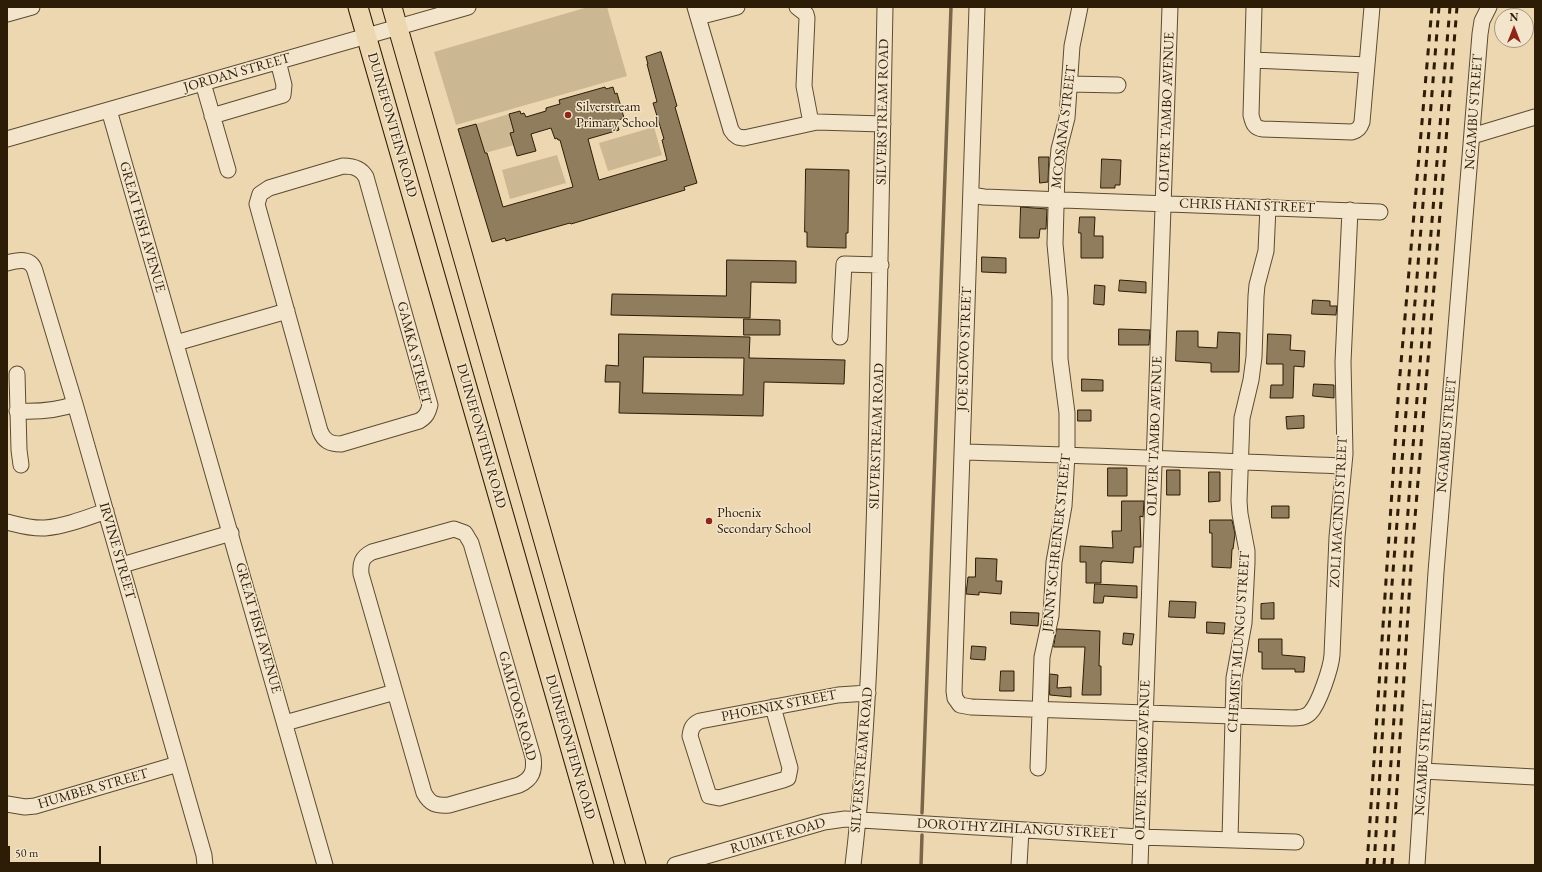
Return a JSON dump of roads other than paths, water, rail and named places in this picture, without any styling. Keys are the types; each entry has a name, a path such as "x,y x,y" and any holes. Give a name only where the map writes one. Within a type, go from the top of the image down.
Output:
{"main road":[{"name":"DUINEFONTEIN ROAD","path":"358,7 604,865"},
{"path":"392,7 636,865"}],"street":[{"path":"7,14 32,7"},
{"name":"JORDAN STREET","path":"7,139 468,7"},
{"path":"737,7 697,12 731,130 734,134 738,137 750,137 811,123 822,122 883,124"},
{"path":"797,7 806,14 807,18 804,86 811,123"},
{"name":"SILVERSTREAM ROAD","path":"853,865 868,693 871,632 881,265 885,7"},
{"name":"JOE SLOVO STREET","path":"977,7 954,691 957,702 964,707 1039,710"},
{"name":"MCOSANA STREET","path":"1056,199 1059,149 1067,118 1072,46 1080,7"},
{"name":"OLIVER TAMBO AVENUE","path":"1140,865 1170,7"},
{"path":"1254,7 1251,115 1253,123 1257,128 1263,129 1352,132 1361,127 1362,122 1372,7"},
{"name":"NGAMBU STREET","path":"1417,865 1436,572 1480,34 1482,20 1489,7"},
{"path":"1253,60 1367,65"},
{"path":"212,116 282,95 284,85 278,61"},
{"path":"203,83 228,170"},
{"path":"1070,84 1118,85"},
{"name":"GREAT FISH AVENUE","path":"109,110 286,723 325,865"},
{"path":"1472,136 1535,117"},
{"name":"GAMKA STREET","path":"343,166 356,167 363,171 366,177 429,398 429,412 425,418 341,444 327,442 320,431 287,311 258,208 258,199 260,194 269,188 343,166"},
{"name":"CHRIS HANI STREET","path":"971,195 1380,212"},
{"name":"JENNY SCHREINER STREET","path":"1038,768 1042,657 1051,616 1054,562 1064,506 1067,455 1067,413 1060,359 1060,298 1055,244 1056,199"},
{"name":"CHEMIST MLUNGU STREET","path":"1230,840 1235,669 1244,623 1247,563 1245,538 1240,514 1242,418 1251,380 1254,357 1256,296 1266,251 1268,207"},
{"name":"ZOLI MACINDI STREET","path":"1233,717 1292,718 1301,717 1310,713 1316,704 1332,662 1338,522 1345,454 1343,362 1350,210"},
{"name":"IRVINE STREET","path":"7,263 26,261 34,267 122,565 204,855 205,865"},
{"path":"840,337 844,264 881,265"},
{"path":"176,343 287,311"},
{"path":"17,374 17,411 13,437 21,465"},
{"path":"17,411 36,412 59,410 75,404"},
{"path":"962,452 1344,466"},
{"path":"7,522 22,526 45,528 71,523 106,511"},
{"name":"GAMTOOS ROAD","path":"448,530 460,530 465,533 471,543 532,757 533,771 531,777 526,782 519,785 449,805 441,806 433,804 427,799 424,793 395,692 361,574 360,566 362,560 366,555 372,552 448,530"},
{"path":"122,565 231,533"},
{"path":"286,723 395,692"},
{"name":"PHOENIX STREET","path":"773,707 790,768 788,778 719,798 711,797 707,793 690,736 692,726 700,721 773,707 838,695 868,693"},
{"path":"1039,710 1233,717"},
{"name":"HUMBER STREET","path":"7,804 25,807 35,806 178,764"},
{"path":"1423,771 1535,777"},
{"name":"DOROTHY ZIHLANGU STREET","path":"858,819 1140,837 1296,842"},
{"name":"RUIMTE ROAD","path":"675,865 824,822 858,819"},
{"path":"1019,865 1021,830"}],"waterway":[{"path":"922,813 951,7"},
{"path":"921,865 922,835"}],"railway":[{"path":"1367,865 1399,386 1432,7"},
{"path":"1374,865 1392,584 1439,7"},
{"path":"1384,865 1410,482 1450,7"},
{"path":"1392,865 1411,566 1457,7"}],"place":[{"name":"Silverstream Primary School","path":"568,115"},
{"name":"Phoenix Secondary School","path":"709,521"}]}
